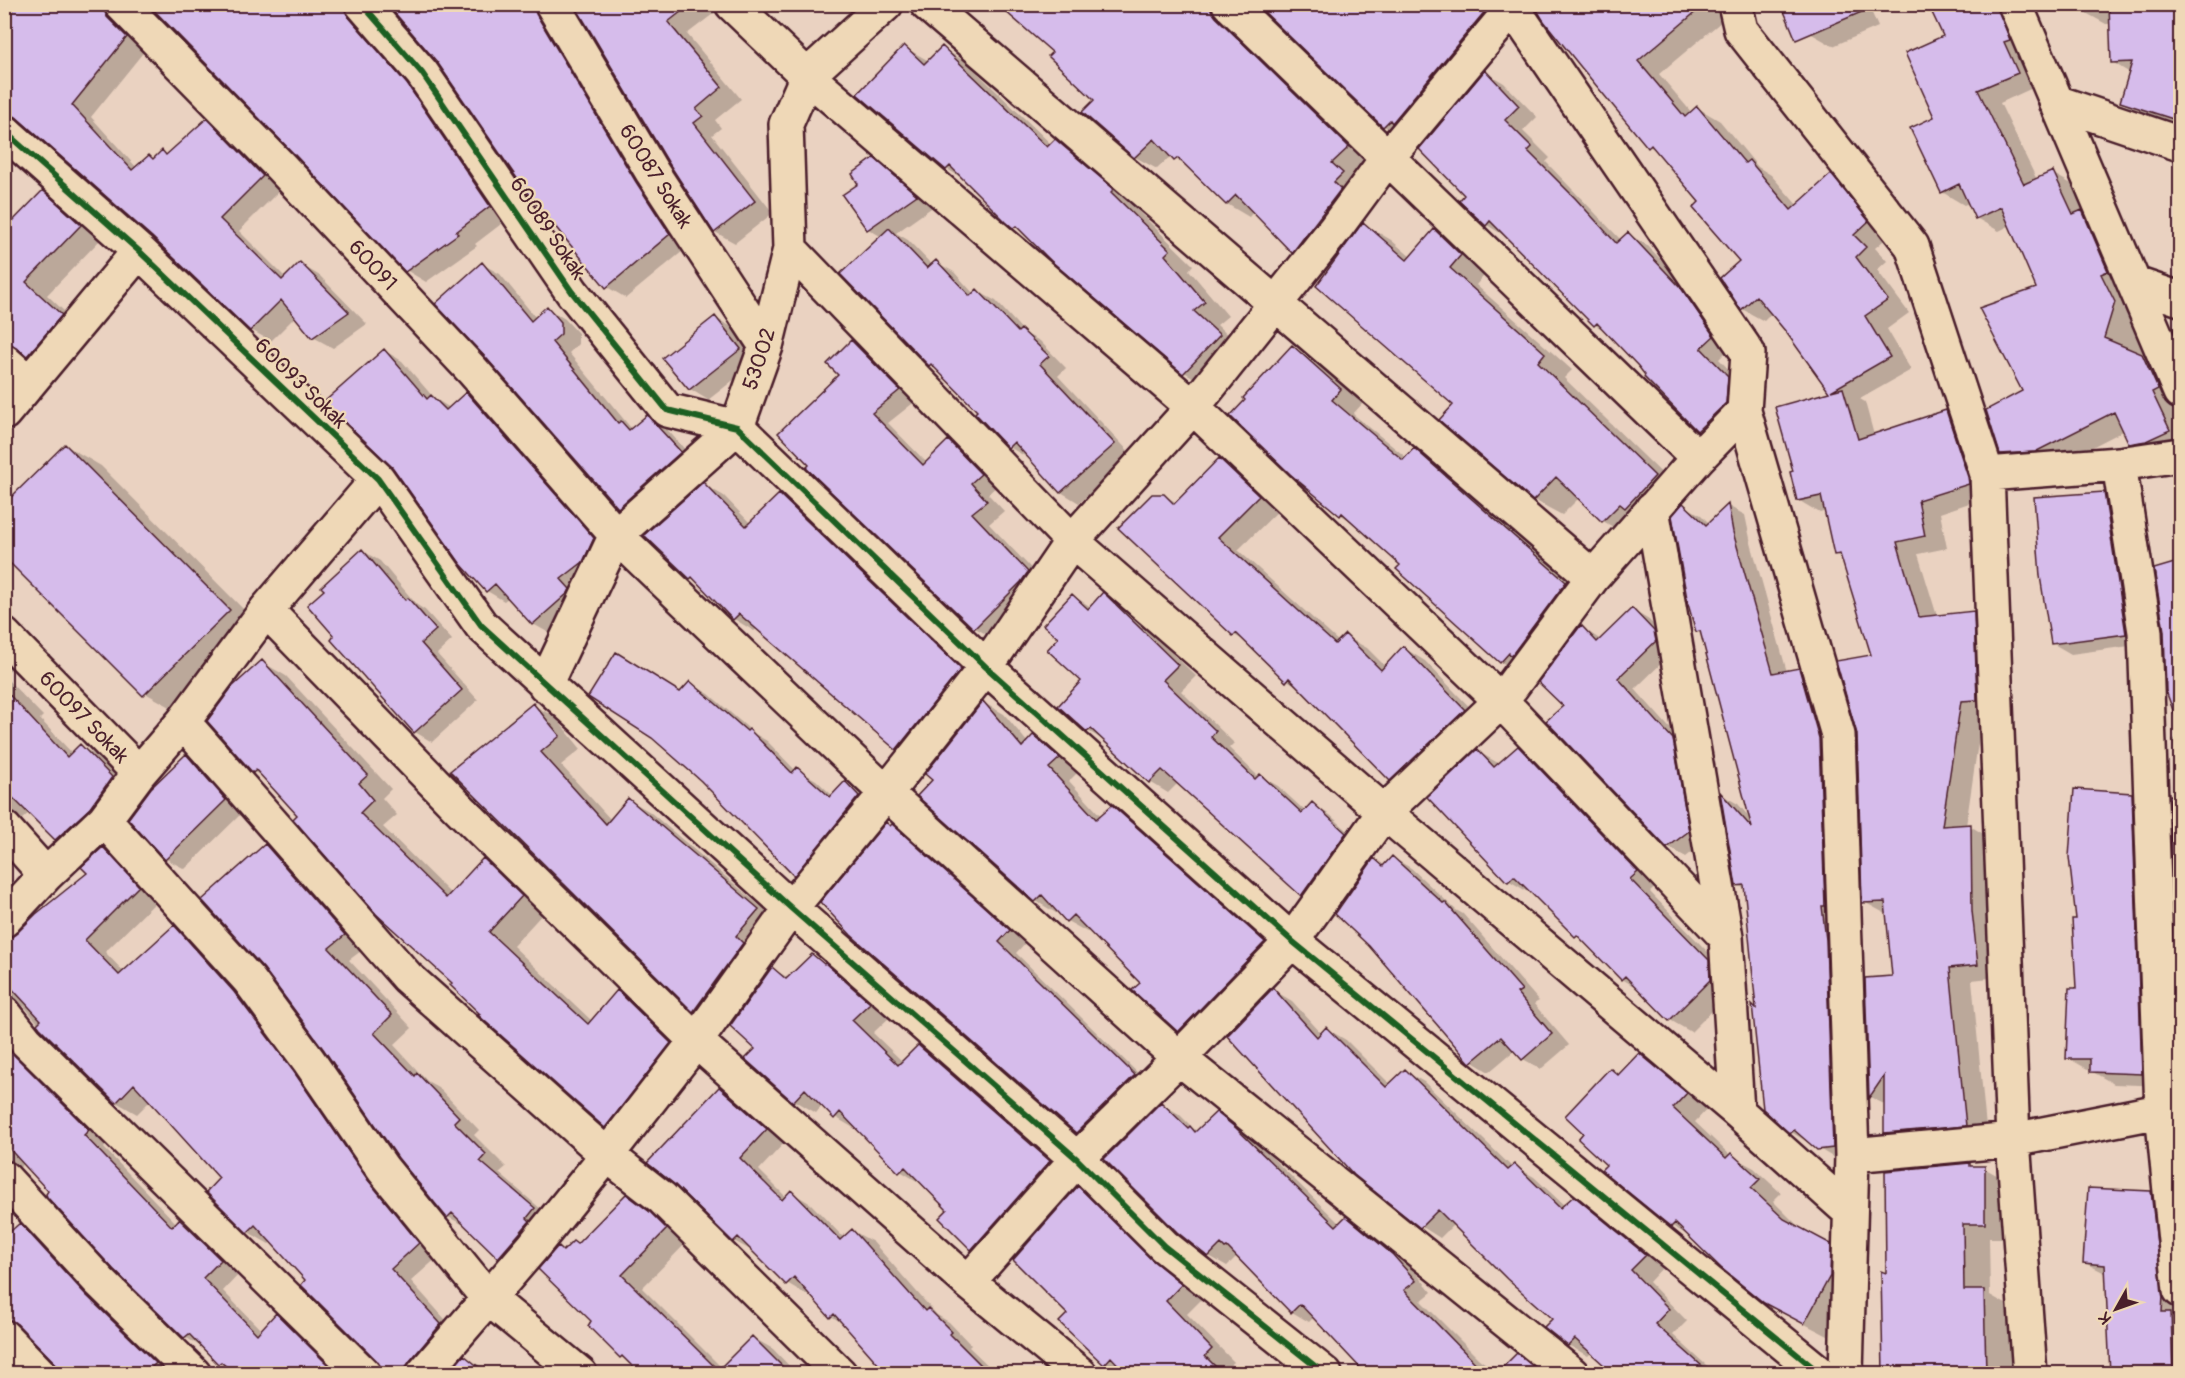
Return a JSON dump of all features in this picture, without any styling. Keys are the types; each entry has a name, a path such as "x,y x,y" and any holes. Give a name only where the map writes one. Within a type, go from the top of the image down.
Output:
{"street":[{"name":"60091","path":"121,4 280,166 465,363 616,535 886,793 1179,1058 1572,1374"},
{"name":"60089 Sokak","path":"363,4 422,73 572,292 667,410 736,427"},
{"name":"60087 Sokak","path":"552,4 652,171 765,346"},
{"path":"732,4 807,76 1192,407 1501,701 1726,938"},
{"name":"53002","path":"545,685 616,535 736,427 765,346 790,249 786,124 807,76 886,4"},
{"path":"927,4 1593,577"},
{"path":"1229,4 1698,458"},
{"path":"1735,4 1741,30 1911,246 1987,474 2013,1140 2030,1374"},
{"path":"2015,4 2181,392"},
{"path":"423,1374 531,1248 696,1041 792,908 986,667 1072,542 1192,407 1335,229 1388,157 1513,6 1748,353 1744,411 1838,735 1852,1155 1846,1374"},
{"path":"2056,102 2181,144"},
{"name":"60093 Sokak","path":"4,131 138,251 378,479 481,625 792,908 1077,1159 1164,1246 1325,1374"},
{"path":"790,249 1072,542 1384,813 1737,1111 1851,1212"},
{"path":"4,413 138,251"},
{"path":"2136,284 2181,299"},
{"path":"4,361 29,383"},
{"path":"968,1282 1077,1159 1292,941 1384,813 1501,701 1593,577 1698,458 1744,411"},
{"path":"736,427 986,667 1292,941 1821,1374"},
{"path":"1987,474 2119,464 2181,455"},
{"path":"2119,464 2145,632 2181,1290"},
{"path":"4,920 46,875 104,820 139,773 183,722 266,610 378,479"},
{"path":"1652,509 1726,938 1737,1111"},
{"path":"266,610 459,808 696,1041 968,1282 1080,1374"},
{"name":"60097 Sokak","path":"4,635 139,773"},
{"path":"183,722 407,977 607,1155 662,1198 840,1374"},
{"path":"104,820 249,980 309,1060 383,1168 487,1297 580,1374"},
{"path":"4,828 46,875"},
{"path":"4,1013 26,1041 364,1374"},
{"path":"1852,1155 2013,1140 2171,1110"},
{"path":"4,1178 100,1282 194,1374"},
{"path":"4,1337 40,1374"}],"building":[{"path":"18,4 103,4 107,17 127,37 72,105 132,170 149,155 153,159 162,150 166,155 207,118 263,176 220,219 282,280 300,262 349,312 312,338 281,300 250,331 152,237 16,117 4,113 4,18"},
{"path":"148,4 344,4 348,16 407,84 490,206 456,232 458,234 405,272"},
{"path":"387,4 533,4 536,14 636,182 670,234 606,288 525,190 437,62"},
{"path":"574,4 691,4 668,22 722,87 696,109 703,116 694,123 755,201 714,233 668,162"},
{"path":"997,4 1211,4 1211,10 1216,17 1349,147 1332,163 1343,173 1334,182 1341,189 1292,253 1236,195 1226,205 1178,158 1174,161 1154,139 1134,158 1082,112 1094,100 1048,56 1052,52"},
{"path":"1256,4 1491,4 1392,123 1390,120 1383,127"},
{"path":"1534,4 1705,4 1638,61 1685,117 1697,106 1745,163 1749,160 1791,210 1831,174 1869,221 1854,235 1866,247 1856,257 1888,300 1865,316 1890,357 1831,391 1843,388 1858,439 1946,410 1969,484 1918,500 1925,536 1897,542 1919,617 1974,611 1977,700 1961,701 1942,826 1971,824 1972,911 1978,965 1950,968 1966,1126 1884,1133 1884,1076 1869,1098 1865,978 1892,976 1885,902 1862,903 1857,734 1836,661 1871,655 1840,554 1834,555 1821,496 1797,501 1790,472 1793,471 1775,407 1829,392 1786,332 1756,296 1741,310 1720,278 1739,261 1693,208 1699,202 1651,145 1648,148 1543,20"},
{"path":"1781,4 1878,4 1878,5 1796,40"},
{"path":"1928,4 1997,4 2010,40 2004,42 2018,73 1978,90 2024,184 2053,171 2073,214 2082,210 2108,271 2101,274 2115,302 2104,338 2142,354 2158,389 2152,392 2170,430 2146,441 2129,444 2114,412 2035,452 2000,454 1986,410 2022,391 1979,308 2036,288 2001,207 1975,219 1959,184 1941,193 1910,128 1934,117 1905,53 1943,36"},
{"path":"2109,4 2181,4 2181,96 2173,119 2120,102 2132,62 2111,63"},
{"path":"904,45 924,64 942,46 1047,147 1055,139 1114,189 1111,192 1170,250 1165,255 1205,302 1194,311 1220,335 1183,374 1051,261 1016,226 1013,228 1006,222 950,166 946,170 857,94"},
{"path":"1485,70 1519,106 1505,120 1532,147 1528,151 1616,243 1628,232 1681,288 1714,336 1701,348 1728,376 1726,403 1697,431 1644,377 1645,375 1638,366 1597,323 1594,326 1490,221 1486,226 1459,201 1464,195 1419,149"},
{"path":"874,158 917,195 867,230 842,195 858,184 852,174"},
{"path":"43,190 81,225 26,282 62,315 27,356 4,341 4,230"},
{"path":"1363,222 1407,260 1434,229 1461,255 1450,268 1545,353 1538,362 1655,476 1625,508 1620,504 1602,522 1556,477 1533,501 1439,420 1453,405 1316,286"},
{"path":"889,228 927,268 936,260 970,296 977,289 1018,332 1021,329 1049,356 1040,364 1115,444 1060,493 1014,442 1008,448 975,413 977,411 931,364 929,366 840,274"},
{"path":"482,262 531,321 547,306 561,322 561,334 552,342 618,423 621,421 629,430 647,415 681,452 618,508 487,359 435,304"},
{"path":"715,316 741,349 689,390 662,358"},
{"path":"851,340 900,390 872,413 923,465 948,440 981,474 971,483 987,501 972,513 1028,572 974,629 806,468 809,465 778,433 838,375 827,364"},
{"path":"1292,345 1341,389 1332,400 1403,460 1414,448 1566,582 1511,656 1509,653 1500,663 1396,569 1400,565 1342,513 1340,516 1290,474 1230,416 1245,400 1243,398"},
{"path":"384,349 427,399 431,395 446,410 466,392 594,538 583,562 561,579 570,589 568,593 532,625 495,584 486,592 460,563 393,468 324,402"},
{"path":"65,444 230,610 143,696 4,557 4,504"},
{"path":"1219,458 1259,496 1218,537 1335,644 1345,634 1381,670 1403,646 1465,710 1390,781 1289,678 1286,682 1236,633 1233,636 1118,528 1152,494 1164,494 1174,504"},
{"path":"703,482 746,526 779,494 961,669 896,750 739,614 733,620 692,577 690,579 644,535"},
{"path":"2104,492 2126,634 2051,644 2040,576 2034,497"},
{"path":"1683,503 1706,525 1728,504 1733,532 1773,673 1799,668 1819,738 1825,906 1822,906 1826,940 1833,1148 1817,1150 1794,1130 1790,1134 1763,1109 1752,1004 1756,1008 1744,885 1736,886 1720,792 1752,828 1700,631 1696,632 1688,604 1672,516"},
{"path":"362,549 405,600 408,598 436,630 421,643 462,690 414,733 331,640 334,636 307,605 324,590 321,587"},
{"path":"2181,561 2181,721 2177,721 2166,691 2164,631 2154,569"},
{"path":"1103,592 1178,665 1163,680 1216,731 1211,737 1255,779 1260,774 1302,813 1312,802 1346,833 1301,896 1162,770 1149,783 1091,729 1087,732 1058,706 1081,681 1047,650 1058,638 1043,625 1072,594 1088,609"},
{"path":"1632,608 1654,631 1656,641 1618,678 1673,739 1689,831 1667,848 1546,721 1563,706 1538,682 1581,625 1597,642"},
{"path":"616,652 680,692 690,681 747,731 749,729 792,773 797,767 830,797 845,781 859,796 794,876 701,781 652,738 588,697"},
{"path":"262,660 368,775 359,783 373,800 360,813 446,898 483,858 522,896 489,932 588,1024 617,990 671,1043 605,1128 478,1015 480,1014 450,985 452,983 376,914 293,819 297,815 256,770 253,773 207,721 232,687"},
{"path":"4,689 67,757 80,744 112,777 90,808 55,840 4,789"},
{"path":"983,701 1022,747 1033,735 1060,758 1049,768 1096,819 1112,805 1265,942 1178,1032 1132,990 1140,983 1073,915 1066,922 1042,895 1035,902 917,796 932,780 925,774"},
{"path":"533,703 560,736 541,752 606,824 628,798 759,909 736,936 743,943 693,1012 450,771"},
{"path":"1518,746 1638,872 1630,879 1709,960 1710,980 1669,1021 1625,976 1621,980 1577,935 1575,937 1514,876 1508,882 1505,880 1427,797 1477,749 1494,767"},
{"path":"186,754 226,800 165,860 128,819 151,788"},
{"path":"2074,789 2132,793 2142,1074 2090,1072 2090,1059 2066,1059 2069,988 2076,988 2072,919 2076,919 2069,857"},
{"path":"2170,795 2181,796 2181,924 2174,925"},
{"path":"886,822 890,826 892,824 1010,930 999,942 1135,1075 1076,1133 851,935 820,902"},
{"path":"265,844 345,935 329,948 392,1015 374,1033 459,1117 454,1122 486,1154 480,1161 535,1208 527,1218 530,1221 498,1258 452,1213 447,1218 398,1158 324,1050 264,969 202,900"},
{"path":"103,847 139,886 85,940 119,975 174,925 234,992 294,1072 368,1180 419,1243 391,1269 441,1324 409,1362 405,1374 382,1374 377,1361 301,1285 305,1280 255,1225 247,1233 206,1192 219,1178 134,1084 116,1103 40,1028 37,1024 41,1020 4,980 4,938 10,938 17,933 36,914 87,873 81,867"},
{"path":"1392,856 1443,903 1445,902 1522,990 1517,993 1552,1034 1522,1060 1501,1037 1470,1063 1369,946 1335,914 1374,858 1383,866"},
{"path":"812,954 870,1003 852,1020 898,1065 918,1045 1050,1161 971,1250 939,1218 947,1210 905,1167 899,1173 840,1112 834,1119 805,1089 793,1102 745,1059 755,1049 730,1026 772,967 786,979"},
{"path":"1273,988 1317,1037 1326,1027 1386,1087 1405,1069 1508,1170 1515,1164 1560,1208 1574,1196 1646,1255 1631,1270 1669,1309 1655,1324 1711,1374 1614,1374 1575,1339 1568,1346 1544,1327 1552,1319 1507,1279 1438,1210 1420,1228 1354,1175 1227,1036"},
{"path":"10,1051 89,1130 84,1135 172,1227 179,1219 221,1260 203,1278 257,1334 276,1313 337,1374 235,1374 221,1362 218,1364 189,1334 184,1338 113,1269 47,1197 48,1191 4,1143 4,1057"},
{"path":"1639,1053 1687,1093 1673,1108 1726,1158 1731,1153 1760,1179 1751,1188 1784,1219 1831,1244 1830,1276 1804,1324 1764,1303 1721,1268 1675,1223 1671,1227 1601,1170 1606,1165 1578,1139 1583,1133 1565,1116 1610,1068 1618,1075"},
{"path":"719,1087 767,1129 740,1158 782,1200 791,1190 840,1240 852,1229 925,1311 928,1308 990,1374 887,1374 834,1314 830,1318 794,1277 786,1285 738,1237 733,1242 675,1185 647,1163"},
{"path":"1161,1102 1195,1132 1216,1112 1236,1128 1336,1226 1346,1216 1393,1255 1416,1281 1404,1290 1486,1374 1366,1374 1300,1304 1291,1313 1227,1247 1221,1244 1208,1257 1177,1232 1104,1159"},
{"path":"1970,1163 1970,1166 1985,1166 1985,1224 1963,1224 1964,1290 1984,1290 1986,1372 1883,1374 1881,1271 1886,1273 1885,1171"},
{"path":"1078,1186 1151,1259 1182,1284 1166,1301 1212,1349 1205,1356 1223,1374 1127,1374 1111,1357 1104,1365 1059,1322 1067,1314 1013,1260"},
{"path":"2088,1188 2151,1191 2163,1296 2162,1312 2171,1312 2173,1374 2110,1374 2105,1265 2083,1263"},
{"path":"626,1194 650,1212 667,1229 622,1275 718,1370 752,1336 790,1374 640,1374 622,1356 620,1358 588,1326 591,1321 538,1269 558,1246 563,1251 573,1241 577,1244"},
{"path":"20,1223 86,1295 156,1363 145,1374 59,1374 53,1361 17,1324 4,1319 4,1237"},
{"path":"1517,1353 1541,1373 1496,1374"},
{"path":"464,1355 487,1374 448,1374"}],"cycle path":[{"path":"362,4 422,73 572,292 667,410 737,427 986,667 1292,941 1821,1374"},
{"path":"4,131 139,251 378,479 481,625 791,908 1077,1159 1164,1246 1325,1374"}]}
